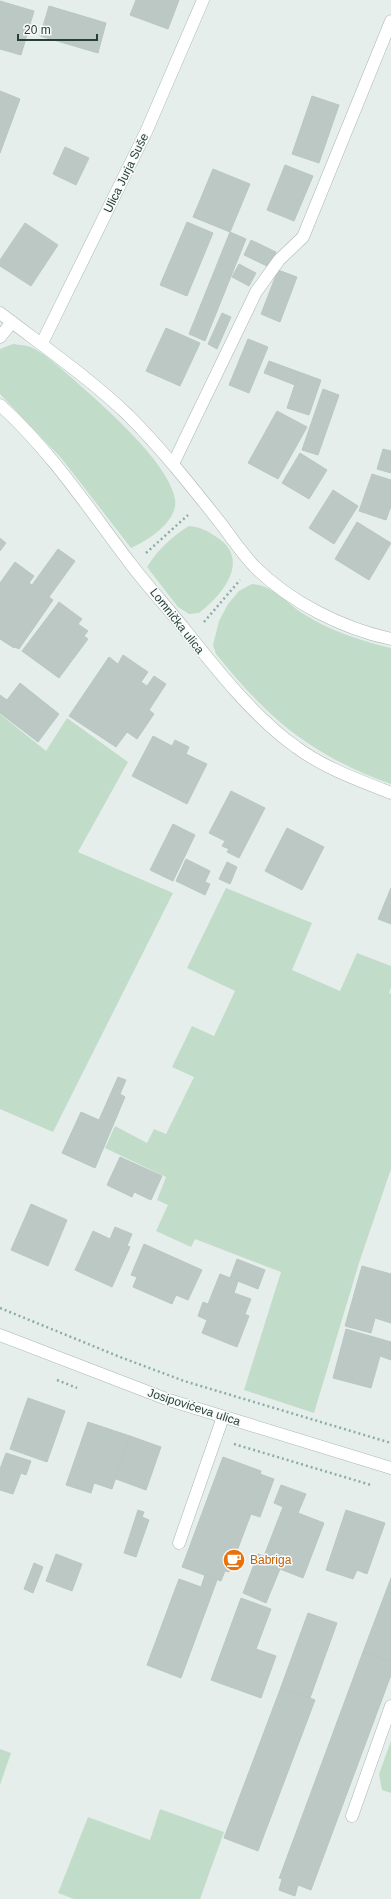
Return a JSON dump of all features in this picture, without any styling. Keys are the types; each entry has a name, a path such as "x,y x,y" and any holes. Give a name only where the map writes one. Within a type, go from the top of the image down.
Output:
{"street":[{"name":"Ulica Jurja Suše","path":"42,343 146,132 203,0"},
{"path":"173,464 256,292 279,260 304,237 391,20"},
{"path":"0,313 42,343 81,374 128,415 173,464 253,565 269,579 306,606 372,635 391,639"},
{"path":"0,337 12,322"},
{"name":"Lomnička ulica","path":"0,405 57,465 132,565 192,637 206,657 267,722 296,747 323,764 391,793"},
{"name":"Josipovićeva ulica","path":"0,1335 115,1380 223,1417 391,1468"},
{"path":"179,1543 223,1417"},
{"path":"352,1816 391,1706"}],"path":[{"path":"132,565 203,502"},
{"path":"192,637 253,565"},
{"path":"0,1308 120,1357 184,1381 391,1443"}],"green space":[{"path":"13,344 33,348 53,362 132,434 160,468 170,484 175,499 175,507 167,522 153,535 131,548 62,459 0,394 0,349"},
{"path":"189,526 206,530 226,545 232,555 233,565 225,586 217,596 199,613 189,614 178,607 147,567 166,544"},
{"path":"252,584 266,587 302,613 323,625 368,642 391,648 391,784 343,764 298,737 257,700 216,654 213,645 219,621 228,604 239,591"},
{"path":"0,714 46,751 67,718 128,762 78,852 173,893 53,1132 0,1109"},
{"path":"226,888 312,923 292,970 340,991 357,953 391,966 391,987 389,993 391,994 391,1169 359,1263 314,1413 244,1390 281,1272 195,1239 191,1247 156,1231 168,1205 157,1200 166,1177 105,1148 115,1126 147,1143 154,1129 166,1134 194,1077 172,1067 192,1026 214,1036 235,991 187,968"},
{"path":"391,1741 391,1793 382,1790 379,1774"},
{"path":"0,1749 11,1753 0,1785"},
{"path":"160,1809 224,1832 200,1899 74,1899 58,1893 88,1817 150,1840"}],"building":[{"path":"136,0 179,0 168,29 130,15"},
{"path":"0,1 34,11 21,55 0,49"},
{"path":"49,6 106,23 98,53 40,36"},
{"path":"0,91 20,99 0,153"},
{"path":"312,96 339,105 319,163 292,154"},
{"path":"65,147 89,158 76,185 53,174"},
{"path":"285,165 313,176 294,221 267,210"},
{"path":"213,169 250,184 230,232 193,217"},
{"path":"187,222 213,233 187,296 160,285"},
{"path":"25,223 58,245 31,286 0,266 0,260"},
{"path":"230,232 246,239 205,341 189,334"},
{"path":"251,240 276,252 269,267 244,255"},
{"path":"239,264 256,273 249,286 232,277"},
{"path":"278,270 297,277 280,322 261,314"},
{"path":"222,313 231,317 217,349 208,344"},
{"path":"166,328 200,343 180,386 146,371"},
{"path":"248,339 268,347 249,393 229,385"},
{"path":"269,361 299,372 295,385 264,373"},
{"path":"299,372 321,380 309,415 287,408"},
{"path":"323,389 339,395 318,455 302,450"},
{"path":"277,411 307,427 278,479 248,463"},
{"path":"383,449 391,451 391,473 377,469"},
{"path":"300,453 327,470 309,499 282,483"},
{"path":"372,474 391,480 391,506 386,520 359,511"},
{"path":"333,490 358,506 334,544 309,528"},
{"path":"357,522 391,543 369,580 335,559"},
{"path":"0,538 6,543 0,551"},
{"path":"58,549 75,561 49,597 53,600 19,649 14,648 0,639 0,583 15,562 34,576 29,583 32,585"},
{"path":"59,602 82,619 78,624 88,631 84,636 88,639 59,678 22,651"},
{"path":"123,655 148,672 141,682 147,686 154,676 166,684 149,710 154,714 137,739 127,732 116,747 69,716 109,657 118,664"},
{"path":"20,683 59,714 38,742 0,713 0,695 7,700"},
{"path":"153,736 172,746 175,740 189,747 186,754 207,764 187,804 132,776"},
{"path":"231,791 265,808 239,858 227,852 229,849 222,846 225,841 209,833"},
{"path":"173,824 195,835 173,881 150,870"},
{"path":"287,828 324,847 302,890 265,871"},
{"path":"186,859 210,871 205,882 210,884 205,895 176,881"},
{"path":"227,862 237,867 230,884 219,879"},
{"path":"391,888 391,924 378,919"},
{"path":"118,1077 126,1080 120,1094 125,1097 95,1168 62,1153 81,1112 99,1120"},
{"path":"120,1157 162,1176 151,1200 134,1192 132,1197 107,1185"},
{"path":"31,1204 67,1220 48,1266 11,1250"},
{"path":"115,1227 132,1234 127,1246 130,1247 112,1287 75,1270 93,1231 110,1239"},
{"path":"144,1244 202,1270 188,1300 176,1295 172,1304 133,1287 137,1277 131,1275"},
{"path":"237,1259 265,1270 258,1289 230,1278"},
{"path":"362,1266 391,1274 391,1323 375,1318 371,1333 345,1326"},
{"path":"220,1274 238,1281 234,1293 251,1299 245,1314 249,1316 237,1347 202,1333 207,1320 198,1316 203,1302 208,1304"},
{"path":"346,1329 391,1342 391,1360 380,1356 371,1388 333,1378"},
{"path":"28,1398 65,1411 47,1462 10,1449"},
{"path":"88,1422 130,1436 112,1489 94,1483 91,1493 66,1485"},
{"path":"130,1436 161,1447 146,1490 116,1479"},
{"path":"6,1453 31,1461 26,1475 21,1473 13,1494 0,1490 0,1469"},
{"path":"223,1457 261,1471 260,1474 274,1479 260,1517 251,1514 229,1572 225,1571 221,1581 182,1567"},
{"path":"281,1485 306,1494 298,1513 324,1523 303,1578 280,1569 266,1603 243,1593 258,1554 264,1556 283,1507 274,1503"},
{"path":"138,1510 144,1512 142,1517 149,1520 136,1557 124,1553"},
{"path":"346,1510 385,1523 367,1574 357,1570 353,1579 326,1570"},
{"path":"56,1554 82,1564 72,1591 46,1581"},
{"path":"34,1563 43,1567 33,1593 24,1589"},
{"path":"205,1575 217,1580 181,1678 147,1665 179,1579 201,1587"},
{"path":"391,1578 391,1662 363,1652"},
{"path":"241,1598 271,1609 256,1649 276,1656 261,1698 211,1680"},
{"path":"308,1613 337,1623 310,1698 281,1687"},
{"path":"363,1652 391,1662 391,1675 311,1890 298,1885 295,1896 279,1890 282,1879 279,1878"},
{"path":"281,1687 315,1700 258,1851 224,1838"}],"place":[{"name":"Babriga","path":"234,1560"}]}
